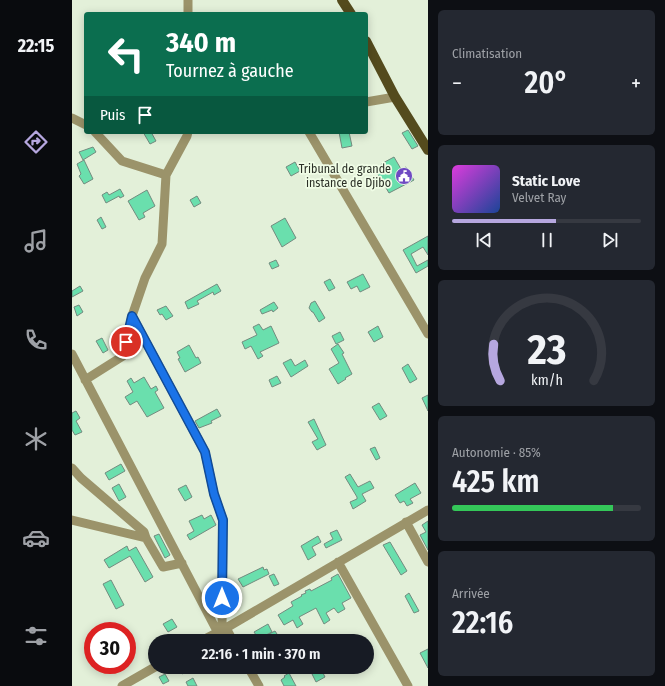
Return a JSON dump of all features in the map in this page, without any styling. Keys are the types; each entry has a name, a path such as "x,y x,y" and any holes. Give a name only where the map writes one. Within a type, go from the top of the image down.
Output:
{"main road":[{"path":"342,0 349,12"},
{"path":"368,45 395,97 428,150"}],"street":[{"path":"188,0 188,12"},
{"path":"368,102 395,97"},
{"path":"72,118 84,124"},
{"path":"97,134 122,160 166,175"},
{"path":"85,380 123,356 132,316 145,278 162,244 166,175 188,134"},
{"path":"310,134 428,334"},
{"path":"132,316 205,452 214,494 223,520 222,630"},
{"path":"72,354 182,563 222,630 226,634"},
{"path":"72,468 81,478 144,532 163,567 182,563"},
{"path":"214,634 428,510"},
{"path":"72,520 146,538"},
{"path":"406,522 428,562"},
{"path":"338,562 408,686"},
{"path":"122,686 148,671"},
{"path":"252,674 258,686"}],"building":[{"path":"408,130 418,146 412,149 402,133"},
{"path":"144,134 152,134 156,141 150,144"},
{"path":"339,134 349,134 352,146 342,148"},
{"path":"93,147 96,152 83,160 79,152"},
{"name":"Tribunal de grande instance de Djibo","path":"394,157 401,169 406,167 414,180 389,193 376,171 382,166 381,164"},
{"path":"84,160 93,179 84,184 79,176 81,174 77,164"},
{"path":"295,162 300,171 291,176 286,167"},
{"path":"120,189 124,196 120,198 119,196 106,203 102,195 107,192 109,195"},
{"path":"147,190 155,206 143,213 145,217 139,220 128,201"},
{"path":"197,196 201,203 194,207 190,200"},
{"path":"101,217 106,227 102,229 97,220"},
{"path":"285,218 296,238 282,247 271,226"},
{"path":"428,236 428,255 423,247 411,254 417,266 428,260 428,266 416,273 403,250"},
{"path":"276,260 279,266 272,269 269,263"},
{"path":"363,274 370,287 360,292 357,286 351,289 347,282"},
{"path":"330,279 335,288 329,291 324,282"},
{"path":"217,284 221,291 214,295 213,292 197,301 199,304 188,309 185,302"},
{"path":"80,286 83,291 72,297 72,291"},
{"path":"315,301 325,318 319,322 309,308 311,303"},
{"path":"274,302 278,308 273,312 272,310 262,314 260,310"},
{"path":"79,305 83,312 77,316 74,307"},
{"path":"166,306 173,316 166,320 157,310"},
{"path":"259,324 263,330 271,326 279,343 260,352 263,356 258,359 251,346 245,349 242,342 257,335 253,327"},
{"path":"378,326 383,337 374,342 368,332"},
{"path":"340,332 344,340 336,344 332,336"},
{"path":"102,338 108,350 103,353 96,341"},
{"path":"338,344 344,353 342,354 352,374 338,384 329,369 339,363 331,349"},
{"path":"189,345 196,358 198,357 201,363 185,372 178,359 180,358 177,352"},
{"path":"291,359 295,366 305,360 308,366 291,377 283,363"},
{"path":"408,364 417,379 410,383 402,368"},
{"path":"277,376 281,383 272,387 269,380"},
{"path":"144,377 151,389 156,386 158,390 155,392 164,408 147,417 137,401 130,405 125,397 133,392 127,381 131,378 134,383"},
{"path":"428,395 428,411 422,398"},
{"path":"379,403 387,416 380,420 372,407"},
{"path":"217,409 221,416 211,421 212,423 199,428 195,421"},
{"path":"76,411 80,418 76,421 82,432 75,435 72,430 72,413"},
{"path":"314,419 326,445 317,450 312,442 318,439 308,422"},
{"path":"375,447 380,458 376,460 370,449"},
{"path":"121,464 125,471 109,480 105,473"},
{"path":"350,474 358,487 370,481 374,488 362,494 366,501 353,509 350,502 357,499 357,497 345,477"},
{"path":"415,483 421,493 410,499 413,503 407,506 404,501 400,503 395,495"},
{"path":"119,484 126,497 119,501 112,488"},
{"path":"186,485 192,497 185,501 178,489"},
{"path":"202,515 204,519 211,515 216,525 190,540 187,535 194,531 189,521"},
{"path":"428,521 428,550 420,535 426,532 422,525"},
{"path":"337,530 342,540 326,548 324,544 333,539 330,533"},
{"path":"159,534 170,555 165,558 154,536"},
{"path":"318,536 321,542 312,547 316,555 308,560 301,546"},
{"path":"390,542 407,571 401,575 383,545"},
{"path":"127,546 129,551 136,547 153,577 145,582 130,556 109,568 104,560"},
{"path":"263,567 264,570 267,569 269,574 243,587 238,579"},
{"path":"274,574 279,584 274,586 269,576"},
{"path":"338,574 351,598 342,603 345,609 338,613 334,608 326,613 330,620 324,624 316,608 299,617 303,624 297,628 293,620 284,625 278,615 293,606 291,602 306,593 305,591 310,589 311,591 332,580 331,578"},
{"path":"111,580 124,605 116,609 103,584"},
{"path":"409,593 419,611 414,613 405,596"},
{"path":"172,619 177,627 168,632 163,624"},
{"path":"268,624 272,632 268,634 255,634 254,632"},
{"path":"275,631 277,634 269,634"},
{"path":"428,649 428,668 420,653"},
{"path":"165,674 169,681 163,684 159,677"},
{"path":"290,674 296,686 284,686 281,680 285,677 284,676"},
{"path":"312,674 324,674 325,677 316,682"},
{"path":"193,678 197,686 188,686 186,682"}],"place":[{"name":"Tribunal de grande instance de Djibo","path":"404,176"}],"route":[{"path":"126,342 132,316 205,452 214,494 223,520 222,598"}]}
